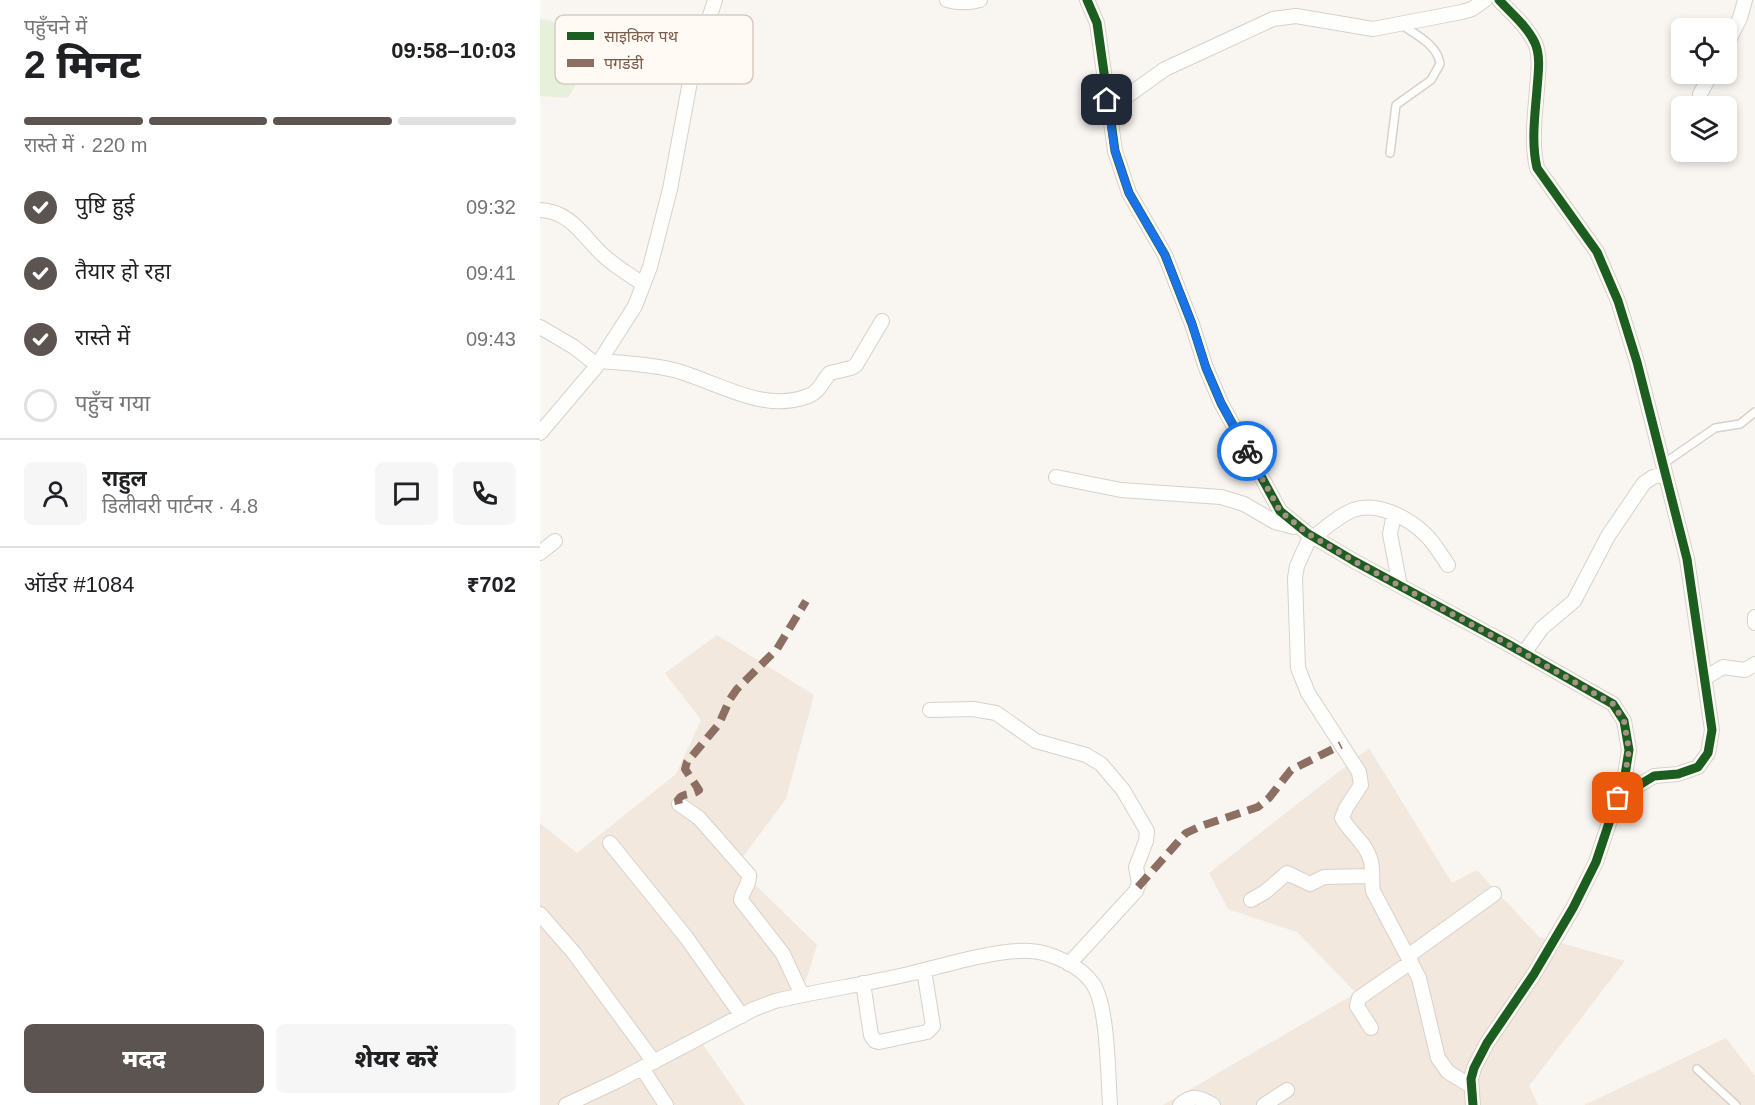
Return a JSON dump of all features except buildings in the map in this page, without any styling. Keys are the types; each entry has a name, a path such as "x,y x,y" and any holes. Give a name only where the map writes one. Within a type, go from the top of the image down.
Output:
{"street":[{"path":"709,15 715,0"},
{"path":"947,0 964,2 980,0"},
{"path":"1087,0 1097,23 1101,40 1115,151 1129,193 1165,255 1221,403 1280,511 1309,534 1613,704 1624,721 1629,750 1625,776 1596,862 1573,908 1534,974 1474,1068 1471,1086 1473,1105"},
{"path":"1109,109 1165,69 1273,19 1296,16 1373,29 1462,12 1472,9 1485,0"},
{"path":"1499,0 1527,30 1537,49 1539,61 1534,128 1537,168 1585,234 1608,275 1637,362 1687,559 1705,678 1712,730 1711,742 1704,759 1698,767 1689,771 1654,776 1618,798"},
{"path":"1737,24 1744,0"},
{"path":"540,433 598,363 635,306 661,226 690,84"},
{"path":"1700,94 1706,84"},
{"path":"540,210 554,213 568,220 586,235 605,257 643,284"},
{"path":"540,327 598,363 652,366 675,370 753,398 785,401 810,396 817,391 830,373 856,365 882,321"},
{"path":"1524,653 1542,628 1574,601 1608,536 1644,483 1664,469"},
{"path":"1056,477 1121,490 1232,499 1275,522 1309,534"},
{"path":"1448,566 1426,535 1411,523 1376,508 1352,511 1309,534 1295,578 1298,668 1308,693 1359,772 1361,785 1342,818 1367,850 1372,864 1371,882 1376,898 1409,959 1424,993 1438,1058 1448,1072 1471,1086"},
{"path":"1394,514 1390,534 1400,586"},
{"path":"540,554 555,541"},
{"path":"1755,617 1755,623"},
{"path":"1705,678 1723,667 1745,670 1755,664"},
{"path":"930,710 973,709 996,713 1036,741 1094,759 1114,778 1146,828 1146,841 1136,867 1139,883 1136,891 1069,964"},
{"path":"679,804 699,818 749,875 741,900 783,954 802,995"},
{"path":"610,843 686,937 742,1016"},
{"path":"1251,900 1265,892 1287,873 1310,884 1324,877 1371,876"},
{"path":"1371,1028 1358,1006 1359,998 1494,894"},
{"path":"540,914 578,958 648,1065 666,1105"},
{"path":"566,1105 775,1001 988,956 1030,951 1046,954 1069,964 1092,982 1099,995 1103,1016 1110,1105"},
{"path":"863,983 875,1041 927,1032 933,1026 924,970"},
{"path":"1264,1105 1287,1090"},
{"path":"1180,1105 1186,1099 1199,1097 1213,1105"}],"lane":[{"path":"1390,153 1396,105 1431,80 1440,64 1437,52 1402,25"},
{"path":"1664,469 1715,428 1740,424 1755,412"},
{"path":"1697,1070 1736,1105"}],"shaded area":[{"path":"717,635 814,695 786,799 736,866 817,945 806,981 697,1036 745,1105 540,1105 540,823 577,853 676,774 701,720 665,673"},
{"path":"1369,748 1452,883 1477,870 1539,937 1625,961 1529,1086 1538,1105 1163,1105 1356,993 1297,932 1228,909 1209,873"},
{"path":"1726,1038 1755,1076 1755,1105 1584,1105"}],"green space":[{"path":"540,19 555,23 555,84 576,84 568,98 540,96"}],"marked path":[{"path":"679,804 680,798 699,790 685,769 687,762 719,724 737,689 777,649 806,601"},
{"path":"1138,887 1186,833 1258,807 1269,798 1291,770 1341,745"}],"cycle path":[{"path":"1087,0 1097,23 1115,151 1129,193 1165,255 1221,403 1280,511 1307,533 1354,561 1613,704 1624,721 1629,750 1625,775 1596,862 1573,908 1534,974 1487,1043 1474,1068 1471,1079 1473,1105"},
{"path":"1499,0 1528,31 1537,48 1539,66 1534,138 1537,168 1597,252 1618,301 1637,362 1687,559 1712,730 1708,753 1698,767 1678,774 1654,776 1618,798"}],"way so far":[{"path":"1247,451 1280,511 1307,533 1613,704 1624,721 1629,750 1625,776 1618,798"}],"route":[{"path":"1107,100 1115,151 1129,193 1165,255 1192,324 1206,368 1221,403 1247,451"}]}
